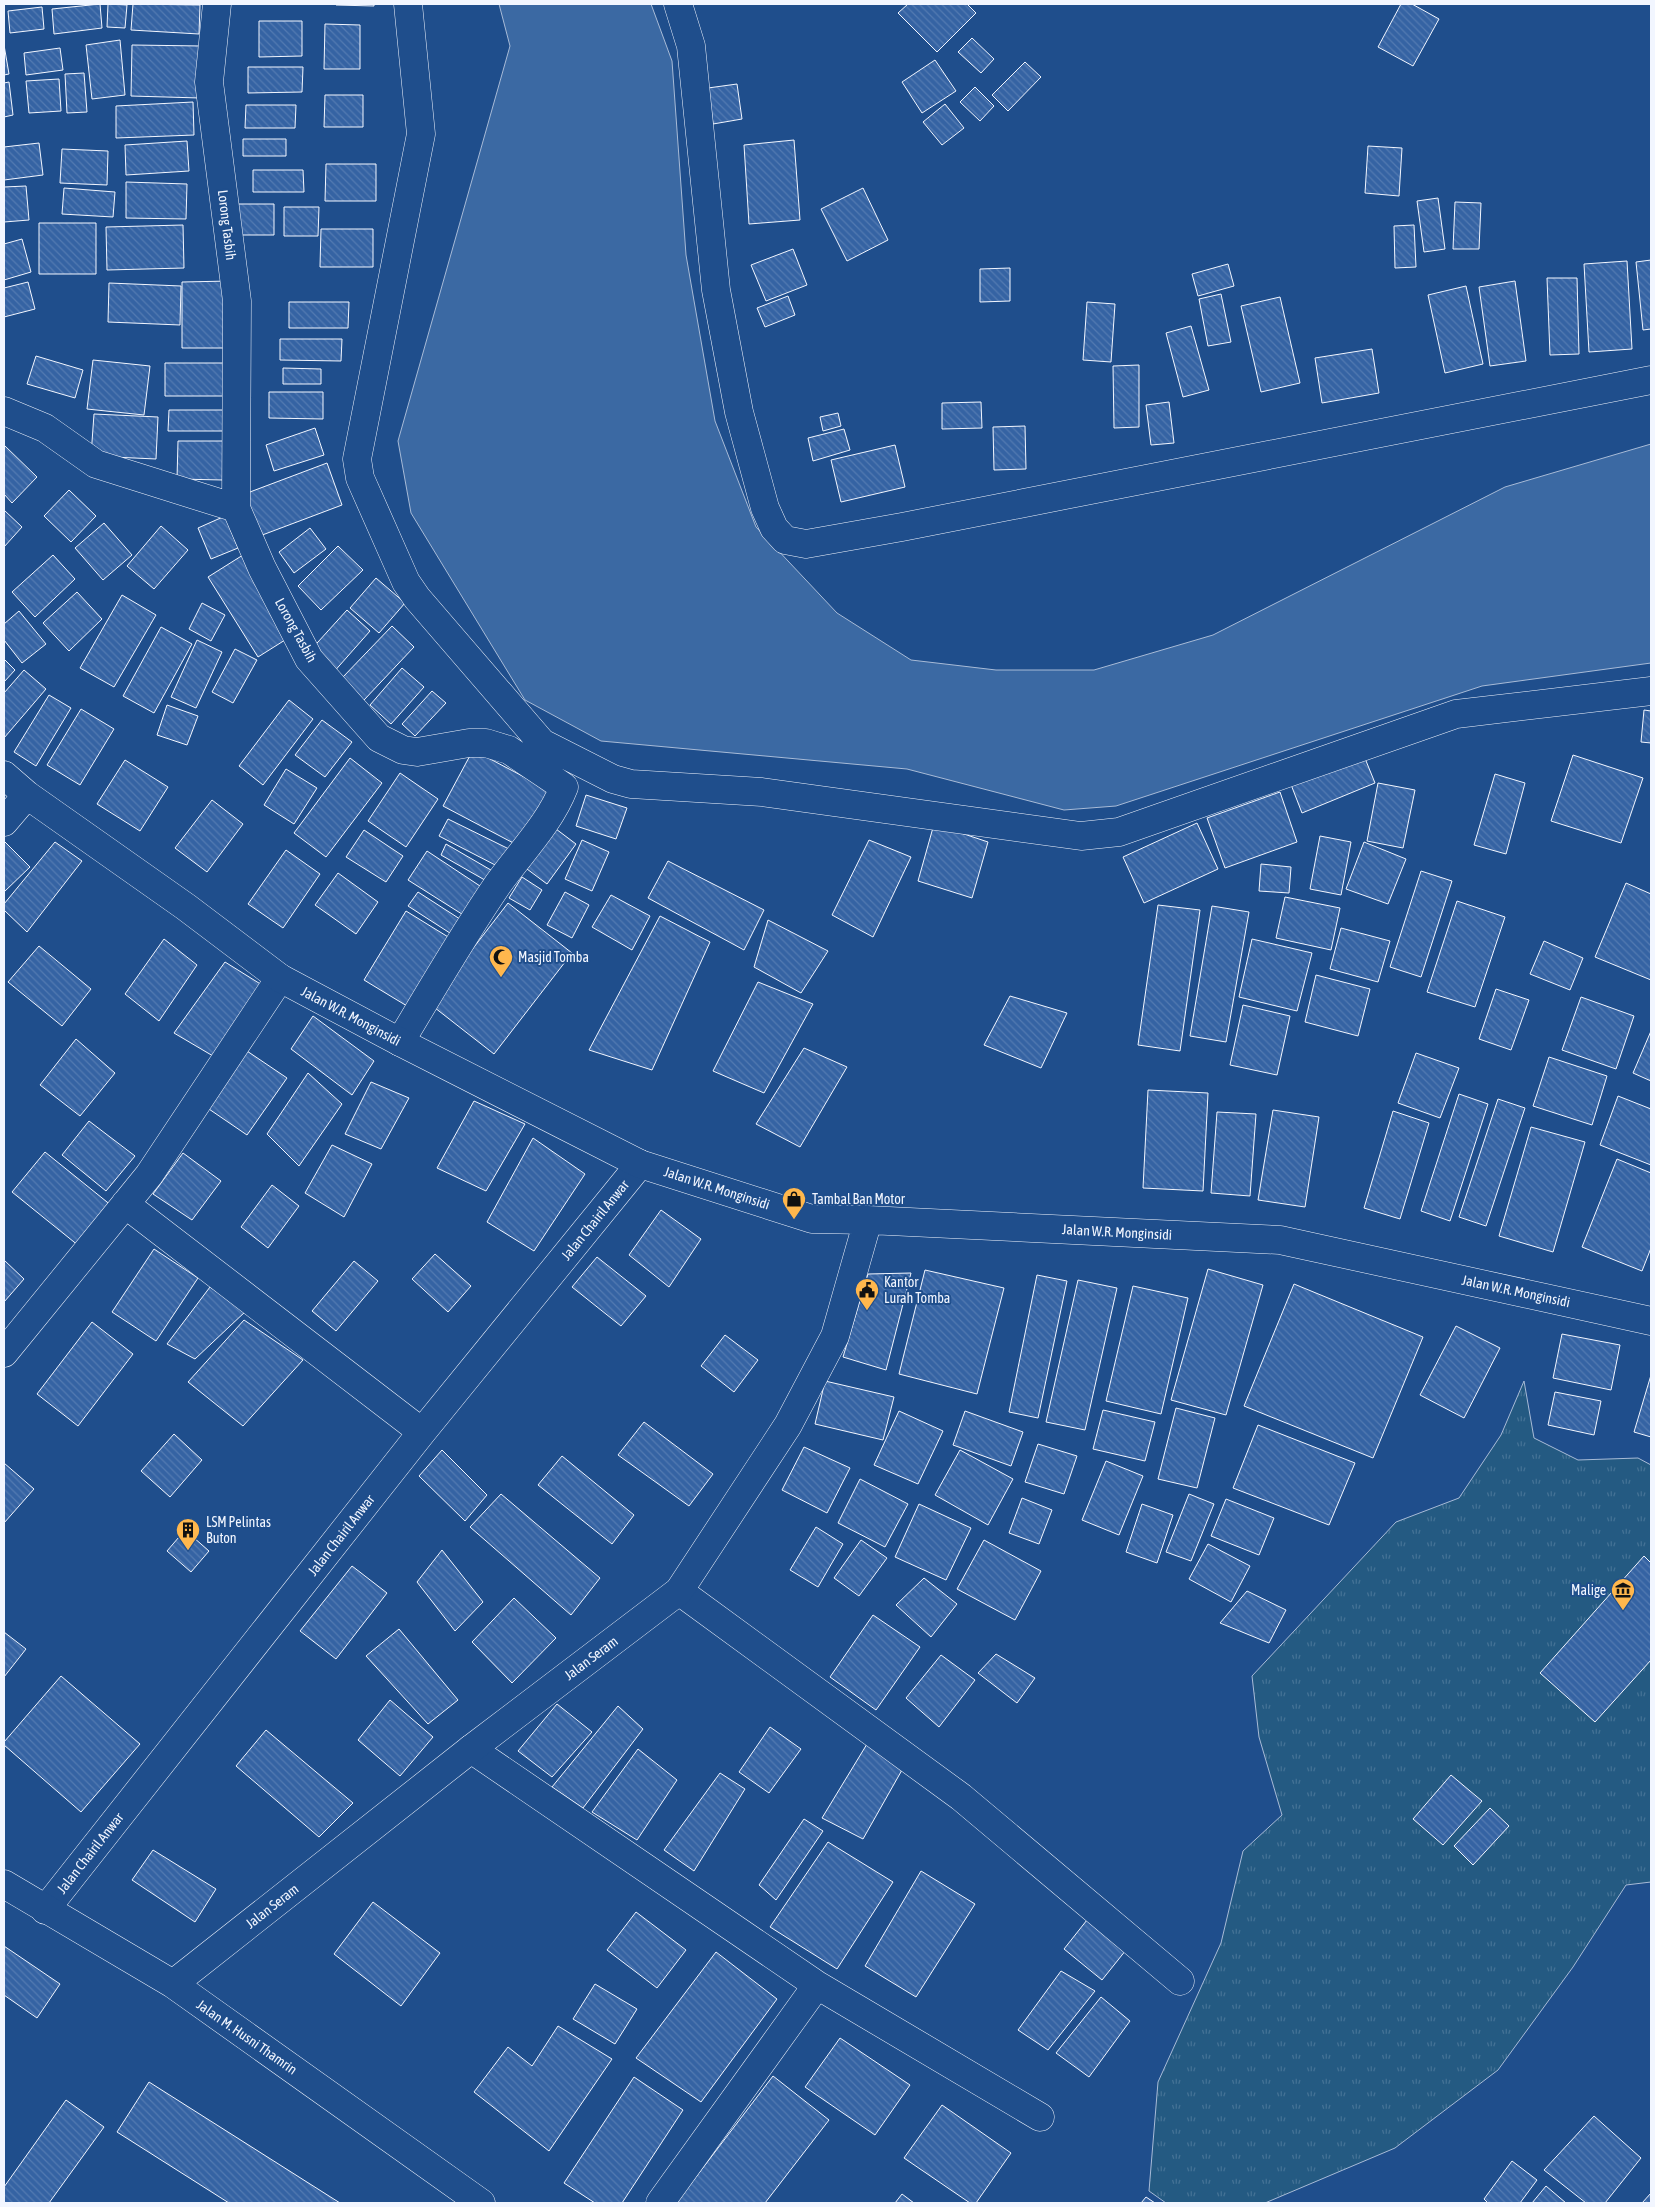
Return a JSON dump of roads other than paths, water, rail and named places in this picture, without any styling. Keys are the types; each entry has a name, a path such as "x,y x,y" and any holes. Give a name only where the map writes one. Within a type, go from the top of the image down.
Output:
{"street":[{"name":"Lorong Tasbih","path":"217,4 209,82 237,301 236,508 262,568 309,659 378,738 403,750 417,752 469,743 486,743 509,750 564,787 554,810 498,884 400,1042"},
{"path":"408,4 421,134 357,459 360,478 406,582 542,743 612,779 631,784 762,792 1081,836 1118,832 1456,714 1651,691"},
{"path":"678,4 692,46 716,290 739,412 765,508 774,528 785,540 806,544 902,527 1651,380"},
{"path":"4,411 45,428 96,464 236,508"},
{"name":"Jalan W.R. Monginsidi","path":"4,775 27,796 186,908 280,978 400,1042 640,1164 812,1219 868,1220 1280,1240 1651,1321"},
{"path":"4,822 27,796"},
{"path":"4,1353 149,1175 280,978"},
{"name":"Jalan Chairil Anwar","path":"46,1910 422,1432 640,1164"},
{"path":"125,1204 422,1432"},
{"name":"Jalan Seram","path":"173,1984 470,1749 680,1591 788,1425 827,1353 835,1336 868,1220"},
{"path":"680,1591 961,1797 1180,1981"},
{"path":"470,1749 817,1985 1040,2116"},
{"name":"Jalan M. Husni Thamrin","path":"4,1884 173,1984 481,2203"},
{"path":"660,2203 817,1985"}],"place":[{"name":"Masjid Tomba","path":"501,978"},
{"name":"Tambal Ban Motor","path":"794,1220"},
{"name":"Kantor Lurah Tomba","path":"867,1311"},
{"name":"LSM Pelintas Buton","path":"188,1551"},
{"name":"Malige","path":"1623,1611"}]}
